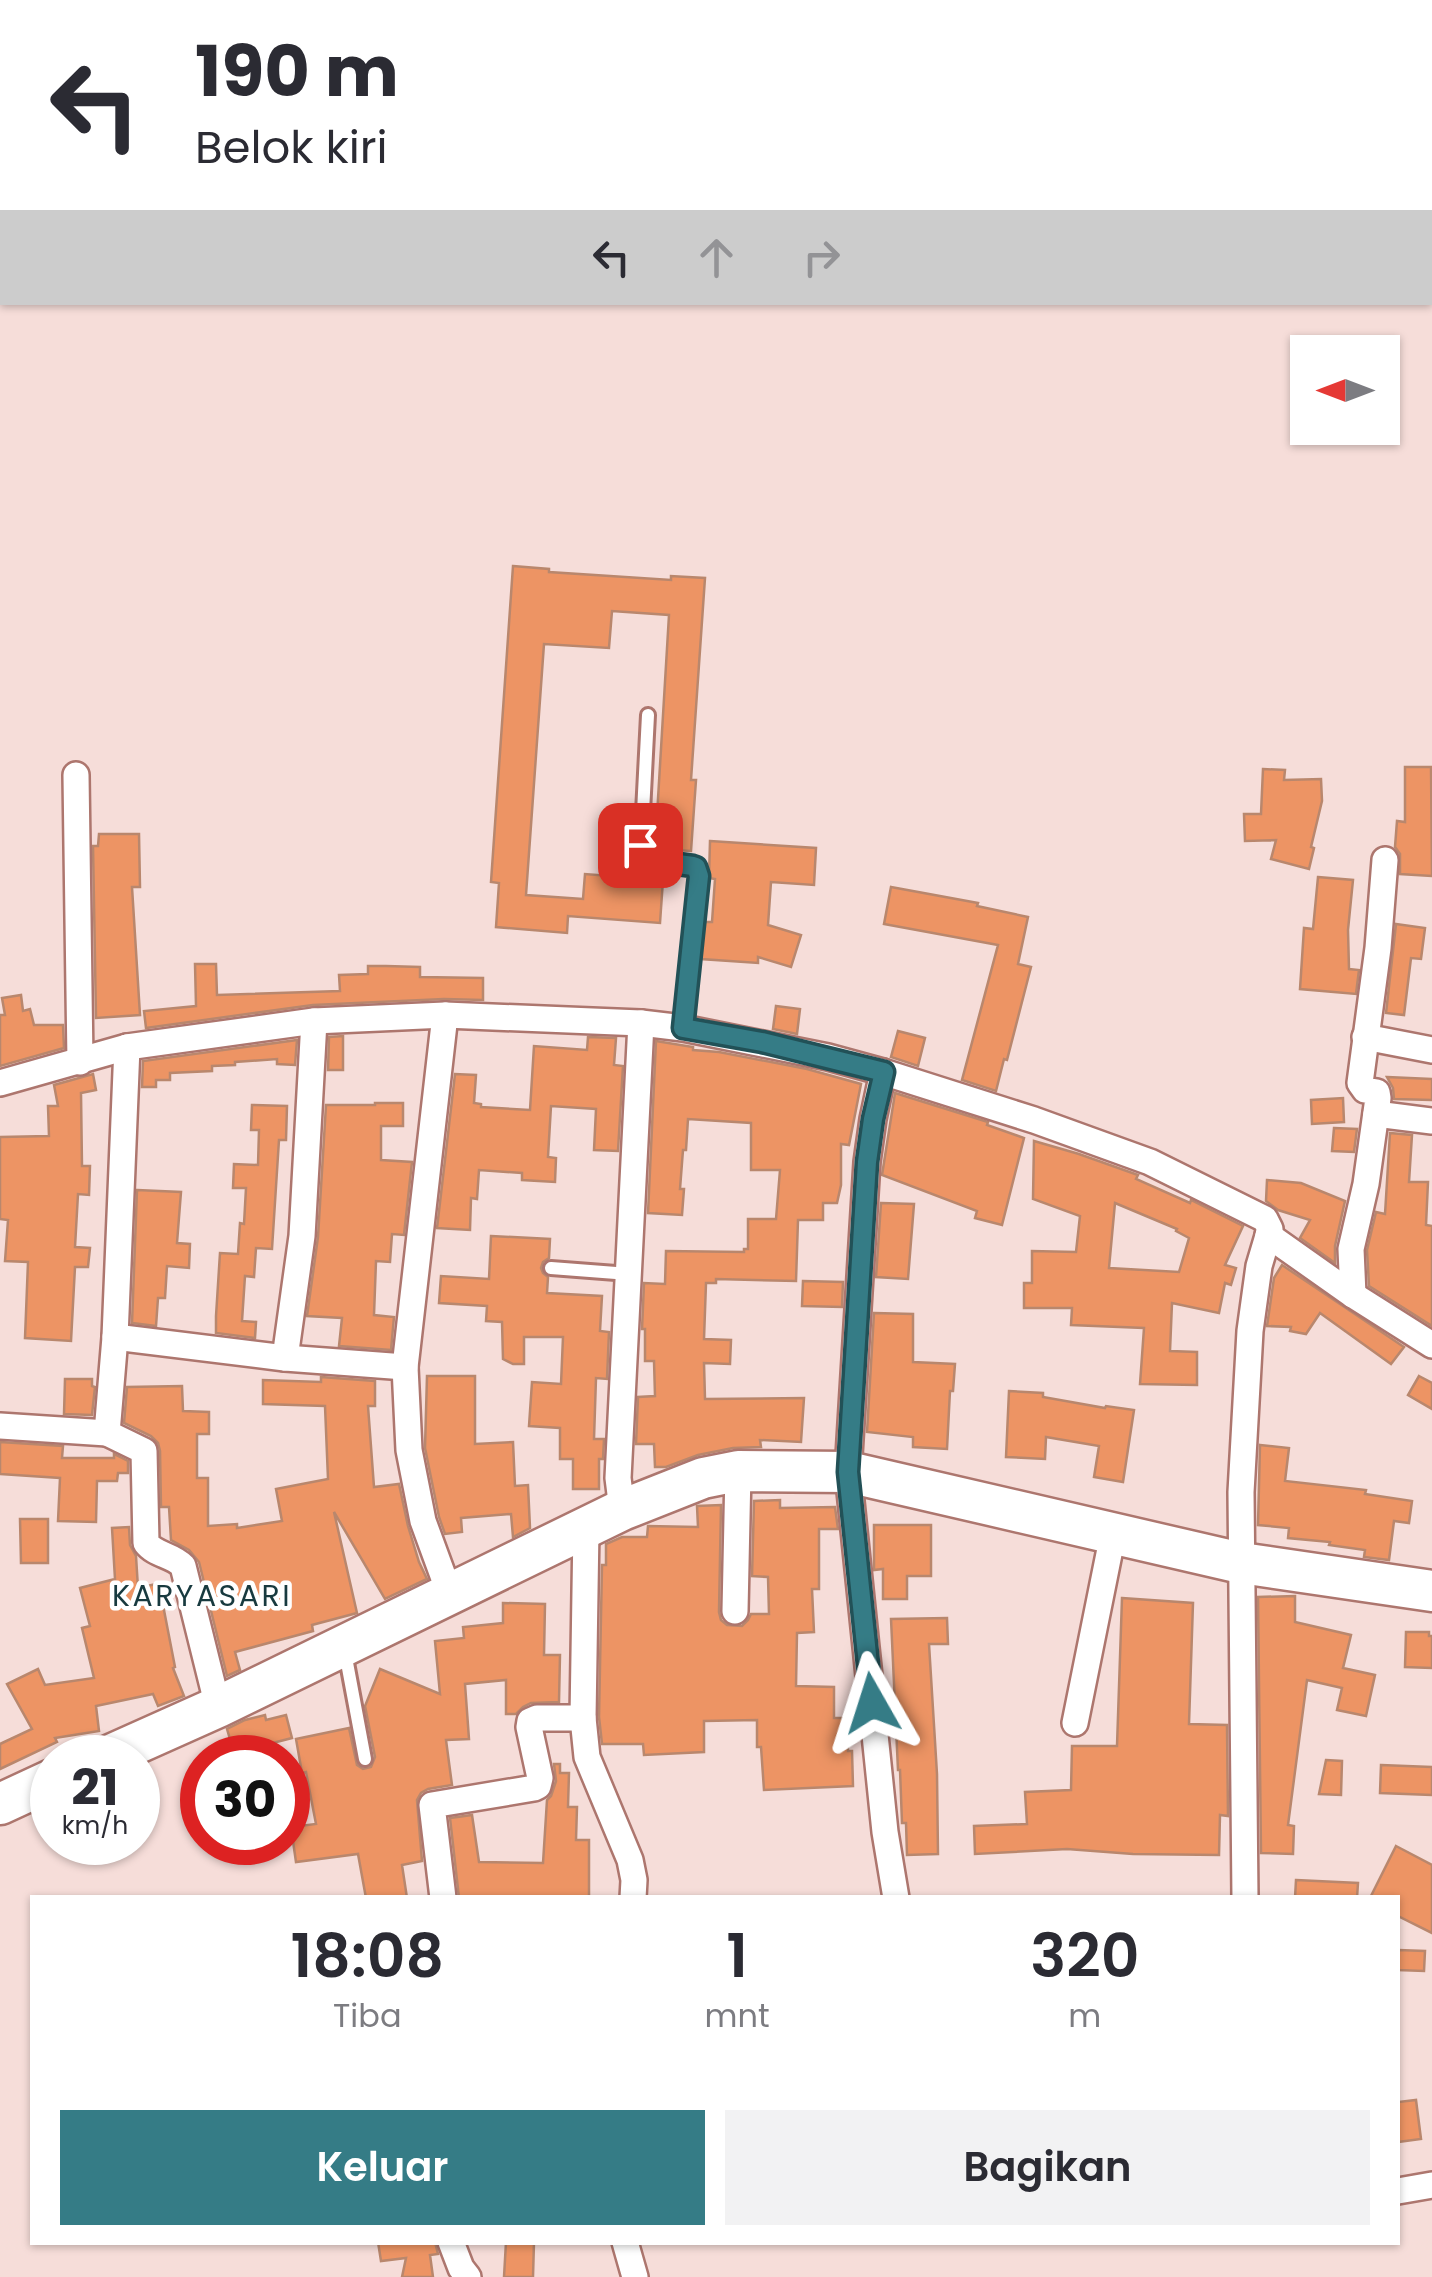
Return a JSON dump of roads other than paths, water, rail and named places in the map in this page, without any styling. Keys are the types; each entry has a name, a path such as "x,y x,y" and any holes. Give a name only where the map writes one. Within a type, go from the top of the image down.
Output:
{"main road":[{"path":"154,1735 622,1510 703,1478 738,1471 848,1472 1241,1563 1432,1591"},
{"path":"0,1804 30,1790"}],"street":[{"path":"76,775 80,1062"},
{"path":"1353,1295 1350,1249 1366,1184 1376,1114 1377,1092 1366,1090 1360,1083 1385,860"},
{"path":"0,1083 127,1047 314,1020 445,1015 641,1023 762,1042 884,1072 1150,1162 1265,1220 1270,1226 1259,1266 1250,1331 1241,1492 1244,1895"},
{"path":"445,1015 406,1368 412,1468 423,1521 449,1592"},
{"path":"284,1358 302,1236 314,1020"},
{"path":"622,1510 618,1478 641,1023"},
{"path":"1366,1037 1432,1050"},
{"path":"108,1434 127,1047"},
{"path":"884,1072 867,1162 848,1472 885,1832 896,1895"},
{"path":"1376,1114 1432,1121"},
{"path":"1268,1235 1432,1345"},
{"path":"115,1337 406,1368"},
{"path":"0,1426 108,1434 144,1451 146,1543 183,1566 218,1706"},
{"path":"736,1611 738,1471"},
{"path":"586,1528 583,1718 587,1757 630,1860 633,1895"},
{"path":"1076,1722 1113,1534"},
{"path":"443,1895 432,1805 538,1786 530,1721 583,1718"},
{"path":"1400,2190 1432,2185"},
{"path":"452,2245 468,2277"},
{"path":"626,2245 636,2277"}],"lane":[{"path":"648,715 641,850 648,860 696,867 699,876 683,1028"},
{"path":"551,1268 629,1274"},
{"path":"343,1645 365,1759"}],"district":[{"name":"KARYASARI","path":"202,1596"}]}
